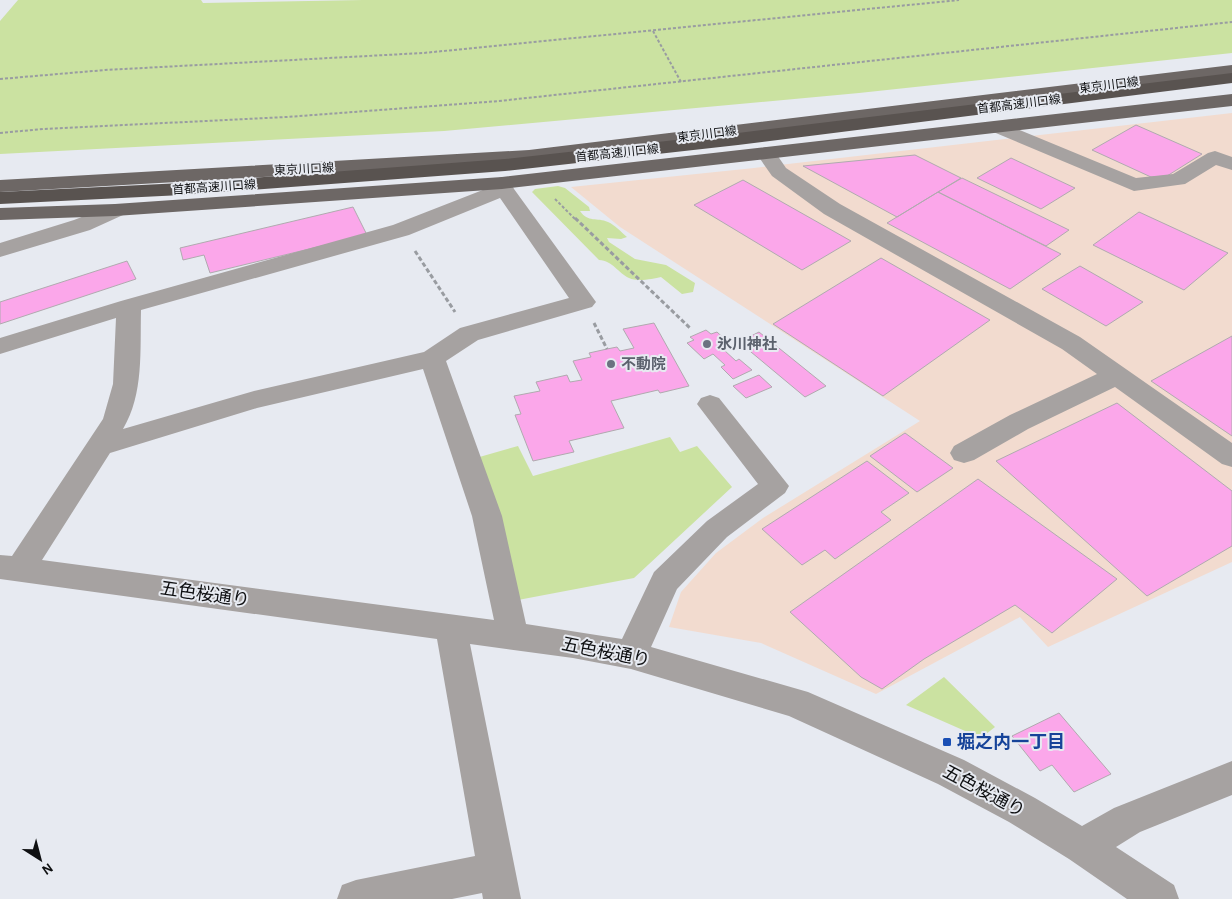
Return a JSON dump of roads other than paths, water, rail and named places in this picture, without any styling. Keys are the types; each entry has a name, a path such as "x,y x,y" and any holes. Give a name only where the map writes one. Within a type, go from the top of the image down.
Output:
{"highway":[{"name":"首都高速川口線","path":"0,180 252,168 511,148 873,108 1232,64"},
{"name":"首都高速川口線","path":"0,198 192,188 505,165 738,139 1232,78"}],"main road":[{"name":"東京川口線","path":"0,186 529,156 1232,70"},
{"name":"東京川口線","path":"0,214 115,210 503,186 534,180 1232,100"}],"street":[{"path":"998,127 1134,185 1178,180 1215,157 1232,164"},
{"path":"766,153 779,172 832,209 1072,343 1232,457"},
{"path":"0,346 129,306 400,230 503,186 584,302 469,334 432,358 254,400 100,446"},
{"path":"0,250 82,225 115,210"},
{"path":"10,568 100,446 116,419 126,384 129,306"},
{"path":"432,358 487,516 513,636"},
{"path":"964,453 1019,422 1118,375"},
{"path":"631,655 665,581 717,529 775,486 710,404"},
{"name":"五色桜通り","path":"10,568 513,636 631,655 796,703 951,772 1022,810 1082,846 1160,899"},
{"path":"356,899 499,885 451,628"},
{"path":"1082,846 1128,820 1232,778"}],"place":[{"name":"氷川神社","path":"707,344"},
{"name":"不動院","path":"611,364"},
{"name":"堀之内一丁目","path":"947,742"}]}
